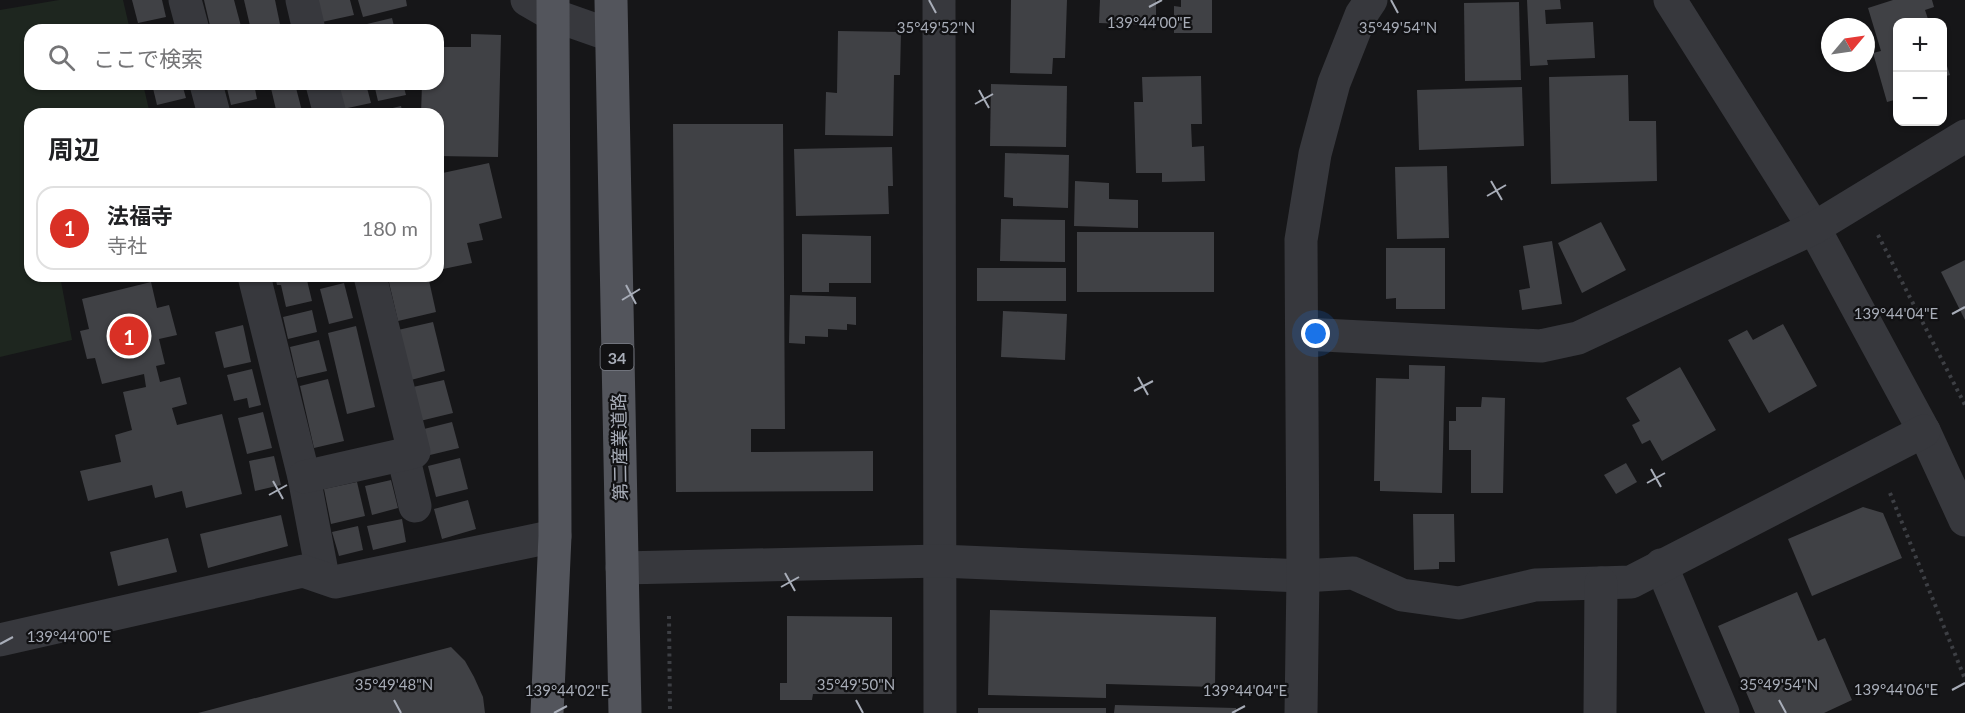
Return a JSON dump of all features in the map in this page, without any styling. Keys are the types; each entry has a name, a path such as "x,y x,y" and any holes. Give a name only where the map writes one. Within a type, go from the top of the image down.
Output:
{"main road":[{"name":"第二産業道路","path":"611,0 625,713"},
{"path":"544,5 555,536 547,713"}],"street":[{"path":"185,0 191,24"},
{"path":"302,0 308,24"},
{"path":"939,0 940,713"},
{"path":"1670,0 1814,228 1924,431 1965,520"},
{"path":"544,5 610,35"},
{"path":"1301,713 1304,576 1301,240 1314,154 1359,5"},
{"path":"208,90 212,108"},
{"path":"324,90 328,108"},
{"path":"1303,334 1541,346 1578,338 1814,228 1965,136"},
{"path":"255,282 304,477 323,577"},
{"path":"304,477 414,452 372,282"},
{"path":"622,568 940,561 1304,576 1353,573 1402,596 1459,603 1535,585 1630,582 1924,431"},
{"path":"403,455 415,506"},
{"path":"0,640 303,571 335,582 555,536"},
{"path":"1661,566 1723,713"},
{"path":"1600,713 1601,584"}],"path":[{"path":"1873,225 1965,405"},
{"path":"1885,482 1965,679"},
{"path":"669,616 670,713"}],"shaded area":[{"path":"59,0 123,0 129,24 24,24 24,90 144,90 149,108 24,108 24,282 61,282 72,340 0,357 0,10"}],"building":[{"path":"132,0 162,0 166,17 138,23"},
{"path":"204,0 234,0 240,24 210,24"},
{"path":"244,0 275,0 280,24 250,24"},
{"path":"317,0 350,0 354,15 322,22"},
{"path":"358,0 406,0 407,6 363,17"},
{"path":"1011,0 1067,0 1065,58 1053,58 1052,74 1010,73"},
{"path":"1100,0 1156,0 1156,25 1099,23"},
{"path":"1181,0 1212,0 1212,33 1174,33 1174,6 1181,7"},
{"path":"1527,0 1560,0 1561,9 1545,10 1546,24 1593,22 1595,58 1547,60 1548,65 1530,66"},
{"path":"1893,0 1932,0 1934,7 1925,10 1928,18 1893,18 1893,100 1887,102 1875,60 1875,52 1881,51 1875,31 1875,18 1871,18 1868,8"},
{"path":"1519,2 1521,80 1465,81 1464,3"},
{"path":"392,18 394,24 367,24"},
{"path":"838,31 901,32 900,75 894,75 893,136 825,135 826,92 837,93"},
{"path":"471,34 501,35 498,157 444,156 444,108 421,108 422,90 444,90 444,47 471,47"},
{"path":"1628,75 1629,121 1656,121 1657,181 1551,184 1549,77"},
{"path":"1201,76 1202,124 1191,124 1192,147 1204,146 1205,181 1162,182 1162,173 1136,173 1134,102 1143,102 1142,77"},
{"path":"991,84 1067,86 1066,147 990,146"},
{"path":"1522,87 1524,146 1419,150 1417,90"},
{"path":"153,90 184,90 186,98 157,105"},
{"path":"227,90 255,90 257,99 231,105"},
{"path":"271,90 297,90 301,108 276,108"},
{"path":"338,90 368,90 371,103 343,108"},
{"path":"375,90 405,90 406,95 378,101"},
{"path":"673,124 783,124 785,429 751,429 751,452 873,451 873,491 676,492"},
{"path":"892,147 893,186 888,186 889,214 796,216 794,149"},
{"path":"1005,153 1069,155 1068,208 1013,206 1013,198 1004,197"},
{"path":"489,163 502,218 479,224 483,240 467,243 472,263 444,269 444,173"},
{"path":"1447,166 1449,238 1397,239 1395,167"},
{"path":"1075,181 1109,183 1109,199 1138,200 1138,228 1074,226"},
{"path":"1001,219 1065,220 1065,262 1000,261"},
{"path":"1601,222 1626,270 1582,293 1558,243"},
{"path":"1077,232 1214,232 1214,292 1077,292"},
{"path":"802,234 871,236 871,283 829,283 829,292 802,292"},
{"path":"1552,241 1562,304 1522,310 1519,290 1530,288 1523,246"},
{"path":"1386,248 1445,248 1445,309 1396,309 1396,298 1386,299"},
{"path":"1965,260 1965,320 1941,272"},
{"path":"977,268 1066,268 1066,301 977,301"},
{"path":"151,282 157,308 169,305 177,335 159,339 165,364 156,366 160,382 180,377 187,404 172,408 177,425 222,414 242,494 186,508 182,491 155,498 152,485 88,501 80,471 121,462 115,435 132,430 123,392 146,387 144,374 102,384 95,358 87,359 80,331 89,329 82,299"},
{"path":"276,282 307,282 312,301 286,307 281,285 277,285"},
{"path":"389,282 429,282 436,312 398,321"},
{"path":"344,283 353,318 329,324 320,289"},
{"path":"790,295 856,297 856,325 847,324 847,330 828,329 828,337 805,336 805,344 789,343"},
{"path":"312,310 317,332 288,339 283,317"},
{"path":"1003,311 1067,314 1065,360 1001,357"},
{"path":"433,322 445,371 411,380 398,330"},
{"path":"1783,324 1817,386 1769,413 1728,340 1747,330 1753,340"},
{"path":"243,325 251,362 224,368 215,332"},
{"path":"356,326 375,407 347,414 328,333"},
{"path":"319,340 327,371 297,378 290,347"},
{"path":"1409,365 1445,366 1442,493 1380,491 1380,481 1374,481 1376,378 1409,379"},
{"path":"1680,367 1716,430 1662,461 1650,440 1642,444 1632,425 1640,421 1626,398"},
{"path":"252,369 261,405 249,408 247,398 234,401 227,375"},
{"path":"328,379 344,441 314,448 300,386"},
{"path":"444,380 453,413 420,421 413,387"},
{"path":"1482,397 1505,398 1503,493 1471,493 1471,450 1449,450 1449,421 1456,421 1456,407 1481,407"},
{"path":"263,412 272,448 247,454 238,418"},
{"path":"452,422 459,448 430,455 424,429"},
{"path":"274,456 281,485 255,491 249,461"},
{"path":"460,458 468,489 436,497 428,466"},
{"path":"1626,463 1637,482 1616,494 1604,475"},
{"path":"391,480 398,508 372,515 365,486"},
{"path":"357,482 365,516 331,524 324,489"},
{"path":"468,500 476,529 442,539 434,509"},
{"path":"1863,507 1883,513 1902,558 1812,596 1788,539"},
{"path":"1413,514 1454,514 1455,562 1439,562 1439,569 1414,570"},
{"path":"281,515 288,546 208,568 200,534"},
{"path":"402,519 406,542 373,550 367,526"},
{"path":"358,526 363,550 339,556 332,532"},
{"path":"168,538 177,572 118,586 110,552"},
{"path":"1797,592 1818,641 1825,638 1852,700 1824,713 1755,713 1718,626"},
{"path":"990,610 1216,617 1215,687 1106,684 1106,698 988,695"},
{"path":"787,616 892,617 892,694 813,694 812,700 780,700 780,683 787,683"},
{"path":"451,647 465,661 474,677 483,697 485,713 198,713"},
{"path":"1115,705 1236,708 1236,713 1114,713"},
{"path":"978,708 1106,708 1106,713 978,713"}],"place":[{"name":"法福寺","path":"129,336"}]}
